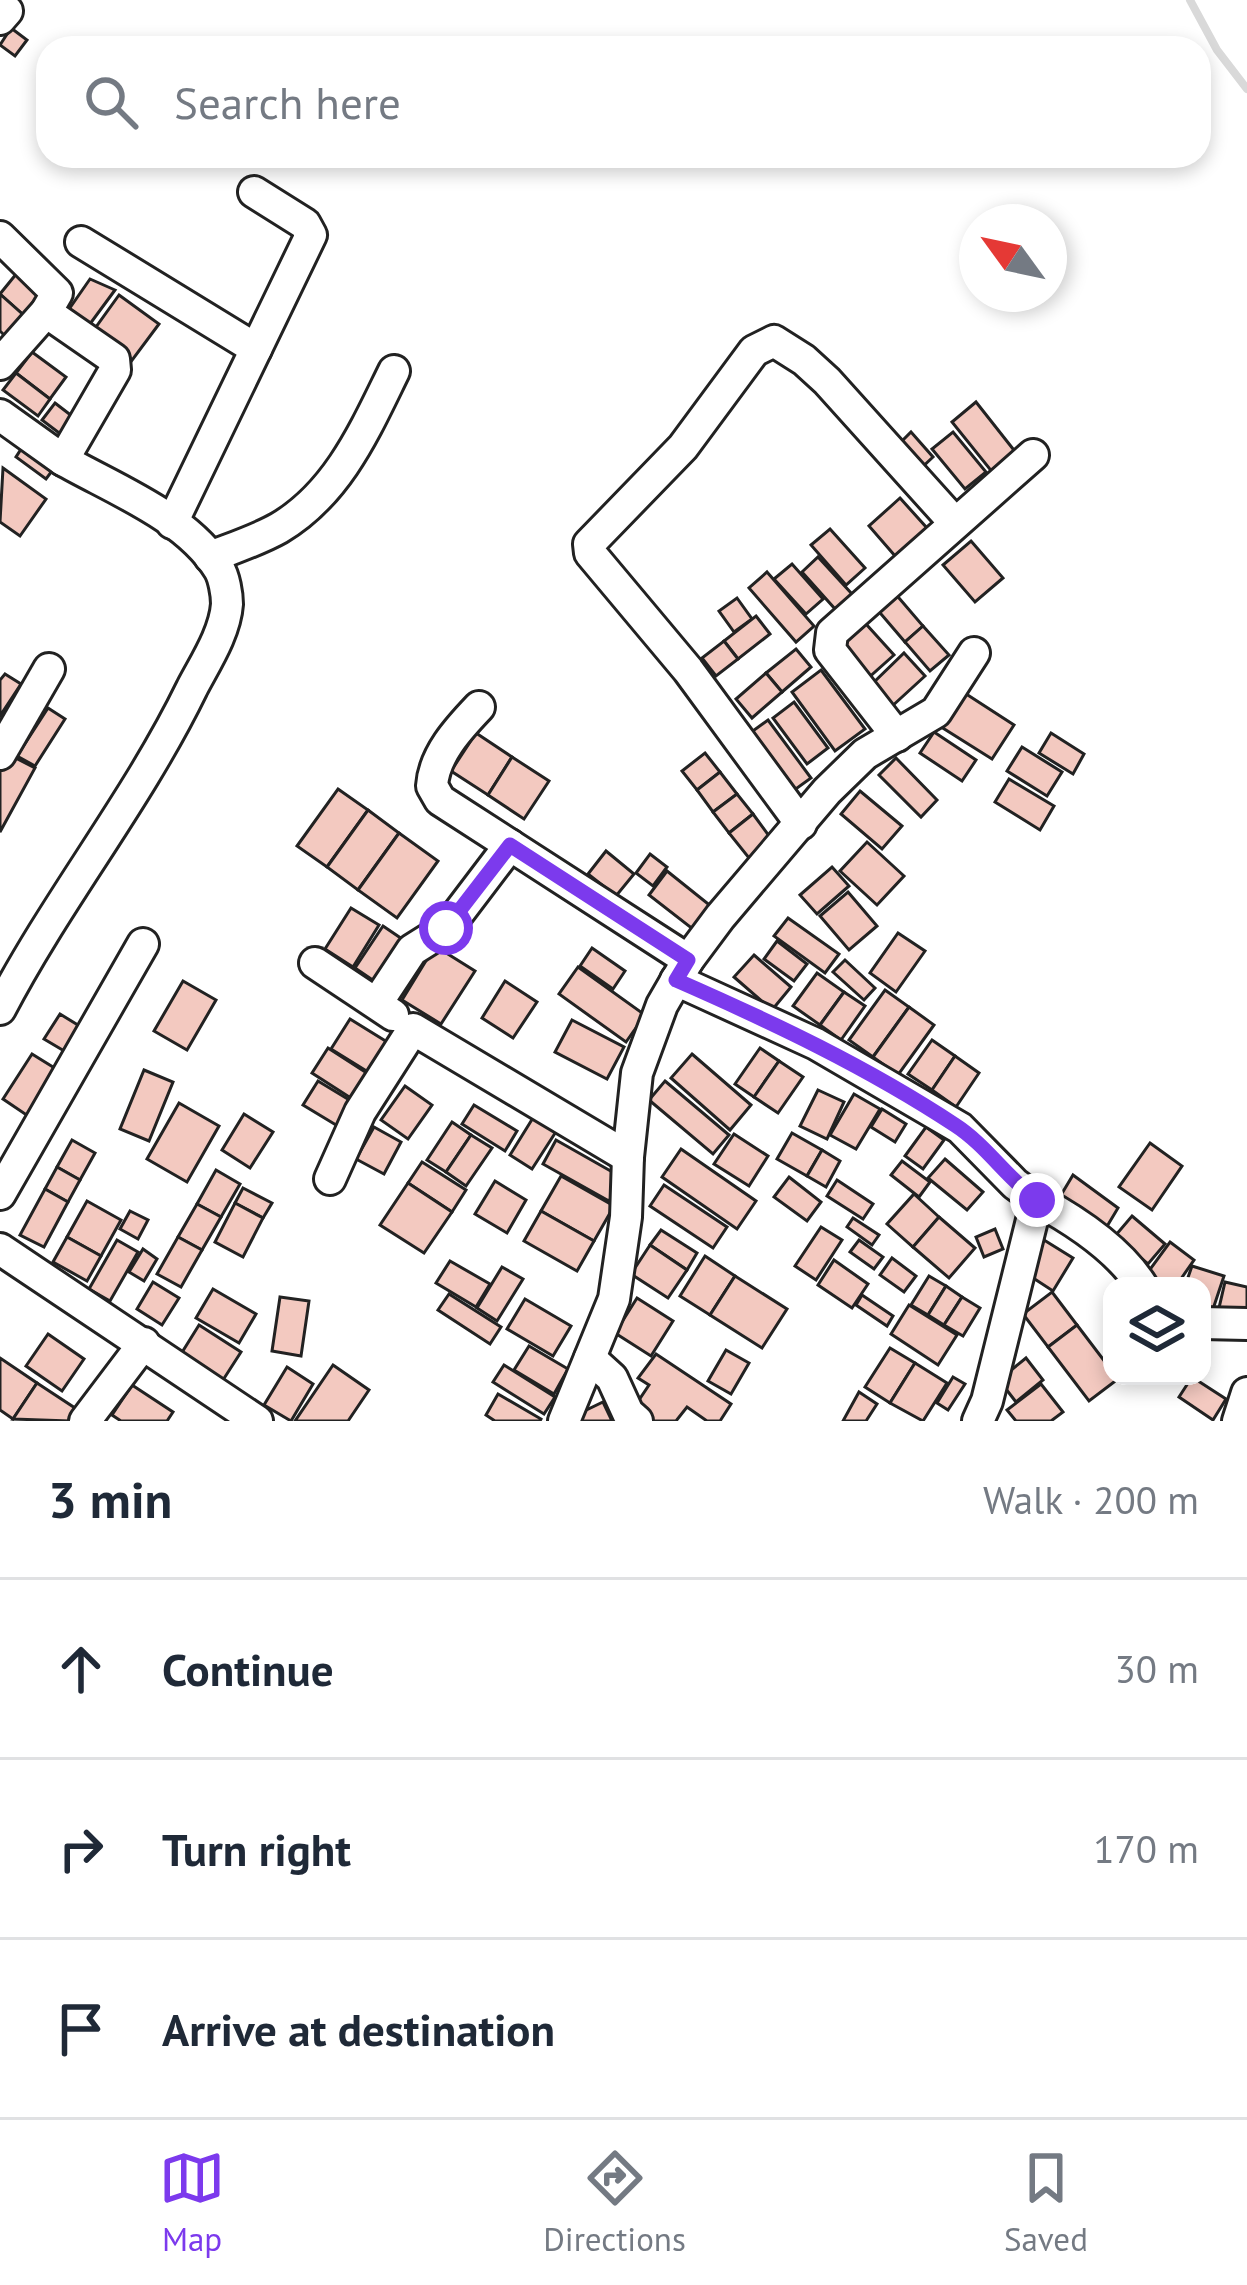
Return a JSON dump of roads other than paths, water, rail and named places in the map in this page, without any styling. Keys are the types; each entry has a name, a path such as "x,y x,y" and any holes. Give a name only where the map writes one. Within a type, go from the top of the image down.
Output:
{"street":[{"path":"172,523 310,235 305,224 254,191"},
{"path":"0,237 56,287 57,298 0,364"},
{"path":"82,242 256,349"},
{"path":"46,312 116,364 63,460"},
{"path":"801,824 688,670 590,554 592,537 683,447 727,394 754,351 774,341 827,381 954,522"},
{"path":"210,557 277,529 326,490 352,452 394,371"},
{"path":"0,415 63,460 172,523 222,573 227,605 214,644 143,783 28,957 0,1009"},
{"path":"897,736 830,650 832,633 1033,455"},
{"path":"564,1421 614,1299 626,1217 637,1073 648,1037 682,970 843,774 865,754 936,712 974,653"},
{"path":"0,754 49,669"},
{"path":"478,707 438,761 432,786 440,800 682,970 960,1128 1015,1184 1076,1221 1136,1277"},
{"path":"377,1003 412,950 446,928 510,845"},
{"path":"0,1194 143,944"},
{"path":"315,963 413,1029 628,1157"},
{"path":"330,1179 360,1112 413,1029"},
{"path":"977,1421 992,1385 1037,1200"},
{"path":"0,1249 257,1421"},
{"path":"1211,1323 1247,1324"},
{"path":"86,1421 144,1343"},
{"path":"590,1358 613,1378 626,1410 637,1421"},
{"path":"1238,1421 1247,1394"}],"waterway":[{"path":"1190,0 1209,36"},
{"path":"1211,39 1247,89"}]}
